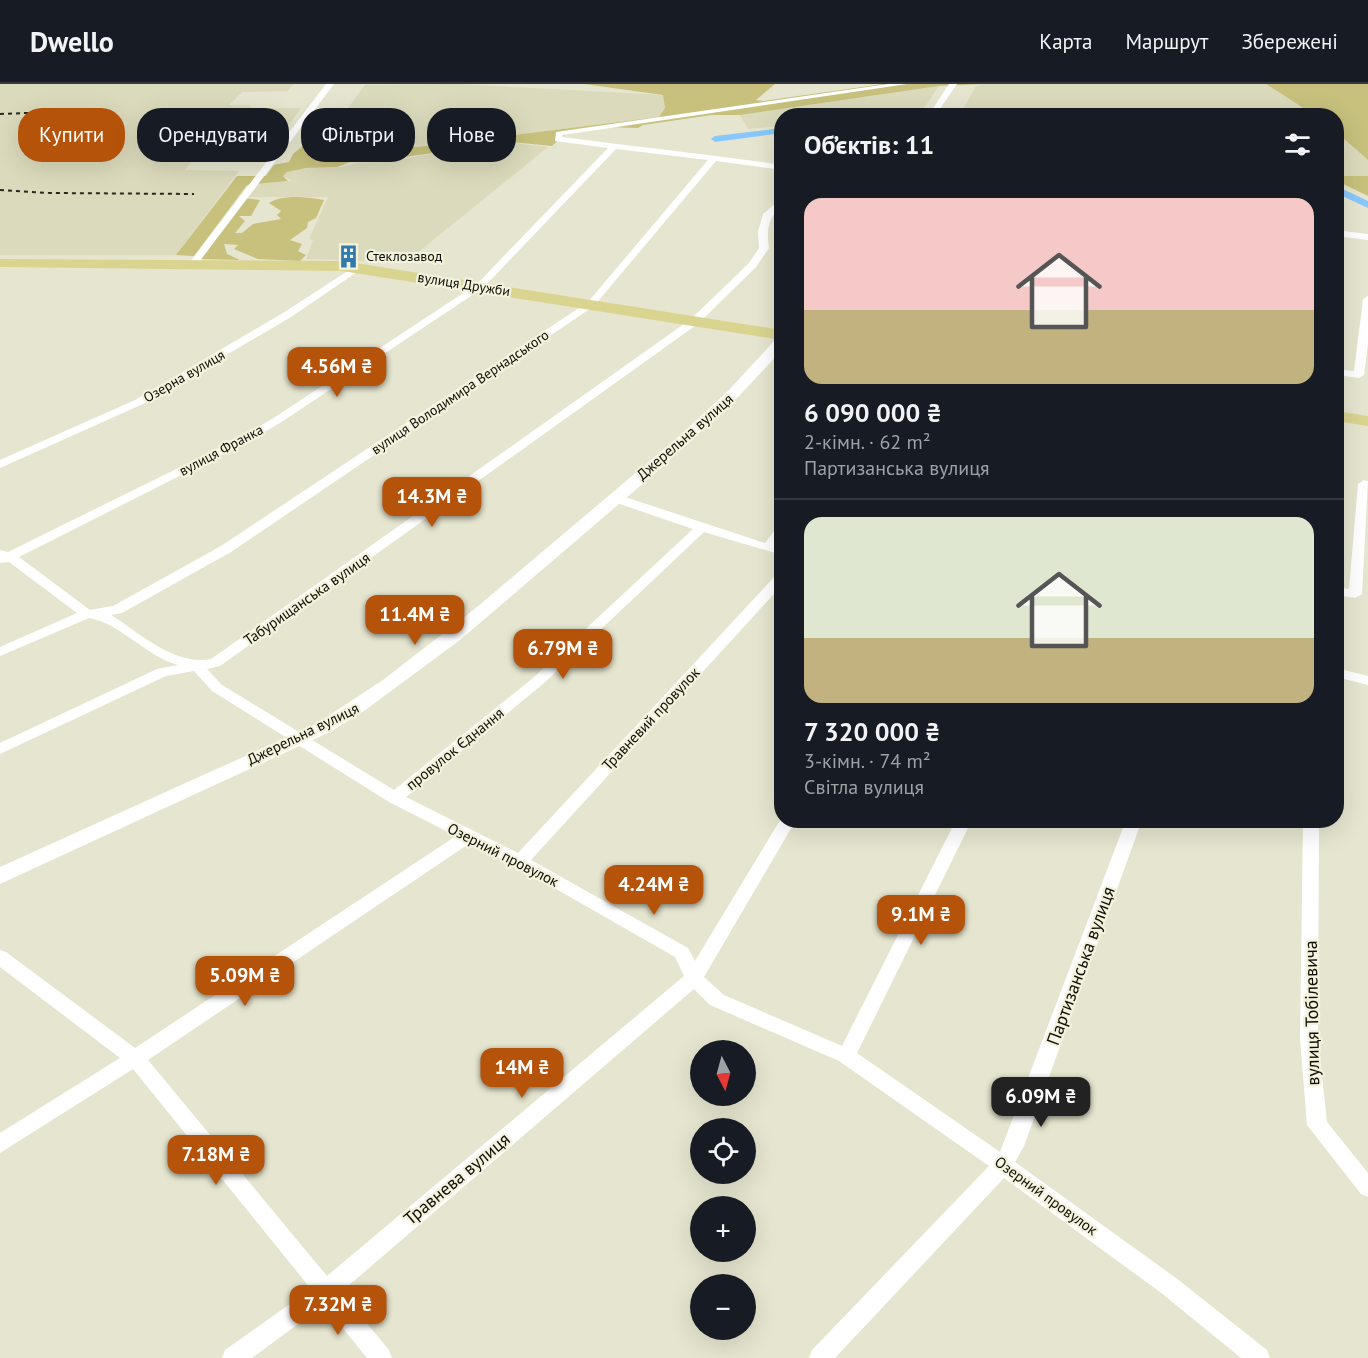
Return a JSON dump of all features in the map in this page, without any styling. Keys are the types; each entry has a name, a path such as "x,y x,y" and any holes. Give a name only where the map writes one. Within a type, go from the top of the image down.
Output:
{"main road":[{"name":"вулиця Дружби","path":"0,263 296,264 357,268 774,334"},
{"path":"1344,417 1368,421"}],"street":[{"path":"193,264 330,84"},
{"path":"774,167 715,156 613,147 558,139 559,135 564,132 903,84"},
{"path":"937,108 953,84"},
{"name":"вулиця Франка","path":"4,557 267,426 480,286 613,147"},
{"name":"вулиця Володимира Вернадського","path":"0,652 87,614 117,610 226,549 591,304 715,156"},
{"name":"Табурищанська вулиця","path":"0,749 162,672 215,663 695,321 753,265 764,248 762,232 767,214 774,207"},
{"path":"1344,234 1368,237"},
{"name":"Озерна вулиця","path":"0,464 139,402 287,315 357,268"},
{"path":"1344,373 1359,375 1368,298"},
{"name":"Джерельна вулиця","path":"0,876 323,728 365,703 426,660 615,498 732,396 774,350"},
{"path":"1344,593 1361,596 1364,484 1368,485"},
{"path":"615,498 701,528 774,549"},
{"name":"провулок Єднання","path":"394,798 538,681 701,528"},
{"path":"768,548 774,540"},
{"path":"4,557 87,614 105,617 170,658 197,666"},
{"name":"Травневий провулок","path":"520,861 774,587"},
{"name":"Озерний провулок","path":"197,666 217,688 394,798 520,861 682,953 694,978 717,999 846,1056 1003,1165 1168,1285 1259,1358"},
{"path":"1344,674 1368,681"},
{"name":"Травнева вулиця","path":"233,1358 327,1290 694,978 783,828"},
{"path":"846,1056 960,828"},
{"name":"Партизанська вулиця","path":"820,1358 1003,1165 1014,1146 1131,828"},
{"name":"вулиця Тобілевича","path":"1311,828 1309,1039 1317,1125 1368,1188"},
{"path":"0,1144 135,1058 468,836"},
{"path":"0,957 135,1058 381,1358"}],"shaded area":[{"path":"0,84 294,84 287,91 242,92 229,105 248,105 254,108 137,108 137,162 191,162 185,170 239,171 176,255 0,255"},
{"path":"458,84 664,95 665,108 659,117 516,135 516,108 427,108 427,146 415,147 415,108 348,108 365,85"},
{"path":"584,84 775,84 756,100 763,101 883,84 984,84 939,86 788,108 774,108 774,110 740,115 712,115 643,125 638,128 606,127 565,134 552,146 516,142 516,135 659,117 665,108 663,95"},
{"path":"984,84 1266,84 1303,108 964,108 976,86"},
{"path":"1266,84 1368,84 1368,160 1344,139 1344,108 1303,108"},
{"path":"939,86 924,108 788,108"},
{"path":"289,108 301,108 289,125"},
{"path":"774,110 774,127 748,129 740,115"},
{"path":"1344,140 1368,160 1368,176 1344,176"},
{"path":"516,143 548,147 406,262 306,259 313,240 309,239 328,197 249,197 259,184 293,181 283,176 287,172 306,168 342,167 357,163 415,162 415,157 427,155 427,162 516,162"},
{"path":"427,146 427,154 415,155 415,147"},
{"path":"301,147 301,162 350,162 337,167 306,168 287,172 283,176 288,181 247,185 194,256 176,255 237,176 266,176 274,165 289,162 293,154"},
{"path":"1344,176 1368,176 1368,196 1344,184"},
{"path":"296,197 324,200 316,218 308,222 307,228 290,240 302,244 298,251 306,255 300,261 258,259 234,249 238,245 224,244 227,254 240,260 201,259 244,198 260,200 251,216 239,216 245,221 235,233 242,233 253,224 281,219 277,215 281,211 269,203 275,200"}],"waterway":[{"path":"715,139 774,131"},
{"path":"1344,193 1368,205"}],"railway":[{"path":"0,114 18,113"},
{"path":"0,190 50,193 194,194"}],"place":[{"name":"Стеклозавод","path":"348,256"}]}
